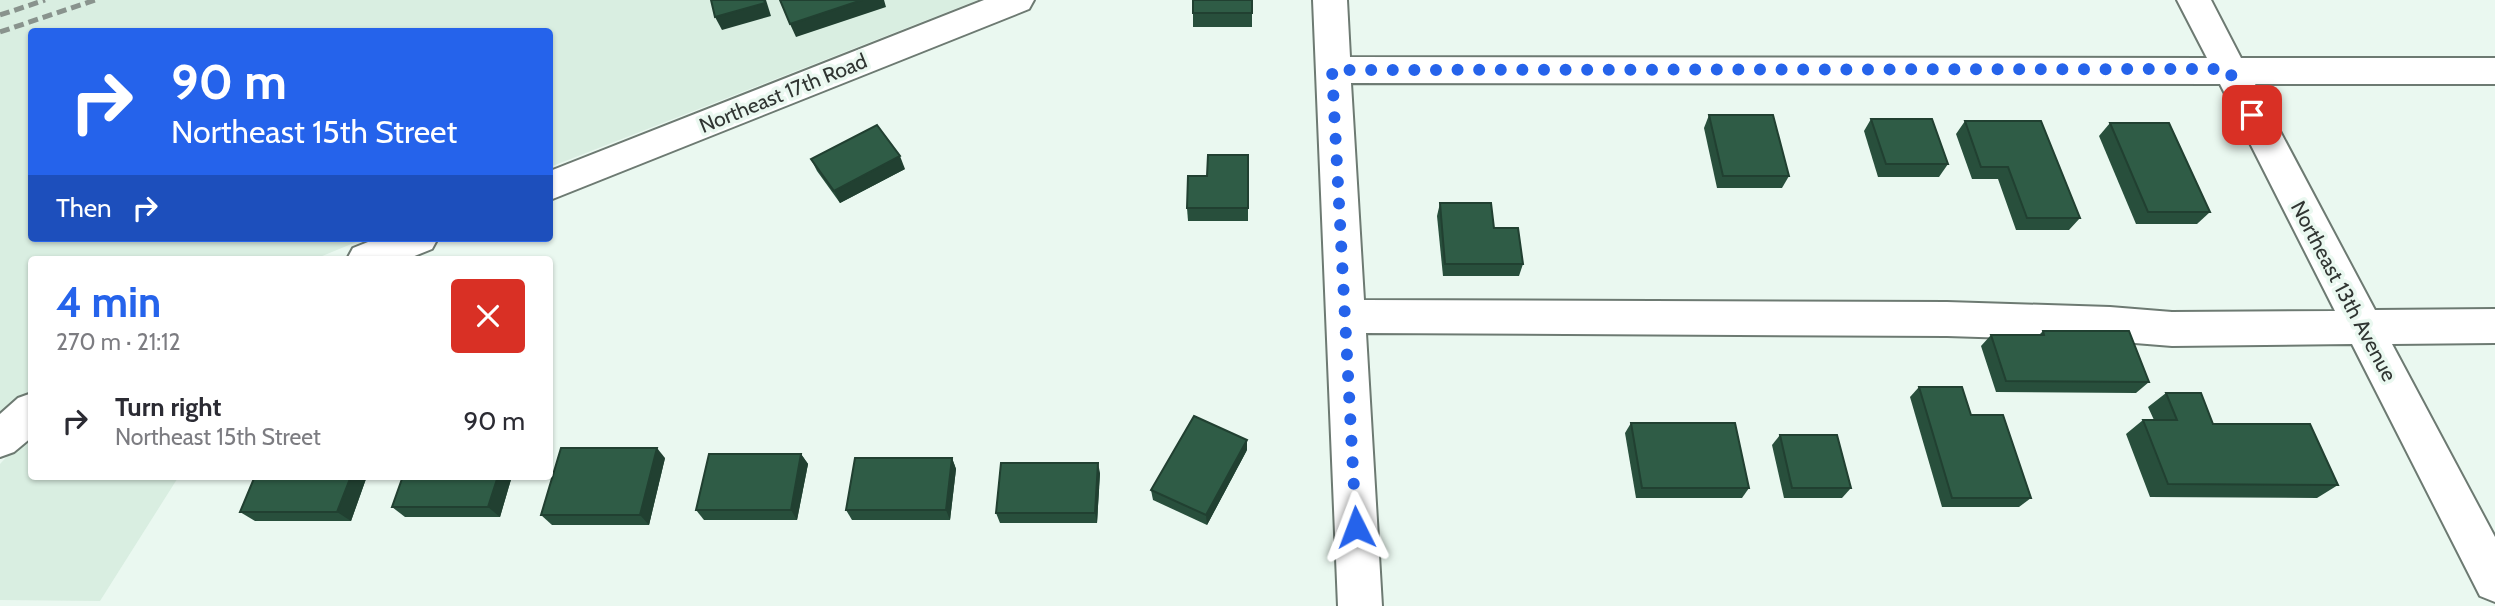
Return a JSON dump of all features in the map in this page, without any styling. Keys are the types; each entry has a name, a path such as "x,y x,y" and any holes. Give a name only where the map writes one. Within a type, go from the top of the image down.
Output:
{"street":[{"name":"Northeast 17th Road","path":"553,185 950,12 1017,0"},
{"path":"1330,0 1360,606"},
{"name":"Northeast 13th Avenue","path":"2194,0 2495,582"},
{"path":"1332,70 2495,71"},
{"path":"374,256 409,242"},
{"path":"1345,316 1947,319 2110,324 2172,329 2362,325 2495,326"}],"shaded area":[{"path":"0,0 978,0 553,166 553,28 28,28 28,242 356,242 322,256 28,256 28,394 0,416"},
{"path":"28,434 28,480 176,480 100,601 0,600 0,464"}],"building":[{"path":"711,0 764,0 765,3 715,17"},
{"path":"780,0 862,0 790,24"},
{"path":"1193,0 1252,0 1252,13 1193,13"},
{"path":"1709,115 1773,115 1789,176 1723,176"},
{"path":"1871,119 1932,119 1948,164 1886,164"},
{"path":"1965,121 2041,121 2080,218 2027,218 2008,167 1981,167"},
{"path":"2110,123 2169,123 2210,212 2148,212"},
{"path":"877,125 900,156 834,191 811,159"},
{"path":"1208,155 1248,155 1248,208 1187,208 1188,176 1207,176"},
{"path":"1440,203 1491,203 1494,228 1518,228 1523,264 1445,264"},
{"path":"2043,331 2129,331 2149,382 2006,381 1991,335 2044,335"},
{"path":"1919,387 1962,387 1971,415 2003,415 2031,498 1952,498"},
{"path":"2166,393 2201,393 2213,424 2310,424 2338,485 2168,484 2143,420 2177,420"},
{"path":"1194,416 1247,440 1206,515 1151,490"},
{"path":"1631,423 1735,423 1749,488 1642,488"},
{"path":"1780,435 1837,435 1851,488 1792,488"},
{"path":"561,448 657,448 640,515 541,515"},
{"path":"709,454 801,454 791,510 696,510"},
{"path":"855,458 952,458 946,510 846,510"},
{"path":"1001,463 1098,463 1095,513 996,513"},
{"path":"253,480 349,480 337,512 240,512"},
{"path":"402,480 497,480 488,507 392,507"}],"railway":[{"path":"0,15 45,0"},
{"path":"0,32 95,0"}],"route":[{"path":"1356,527 1332,70 2228,69 2252,115"}]}
